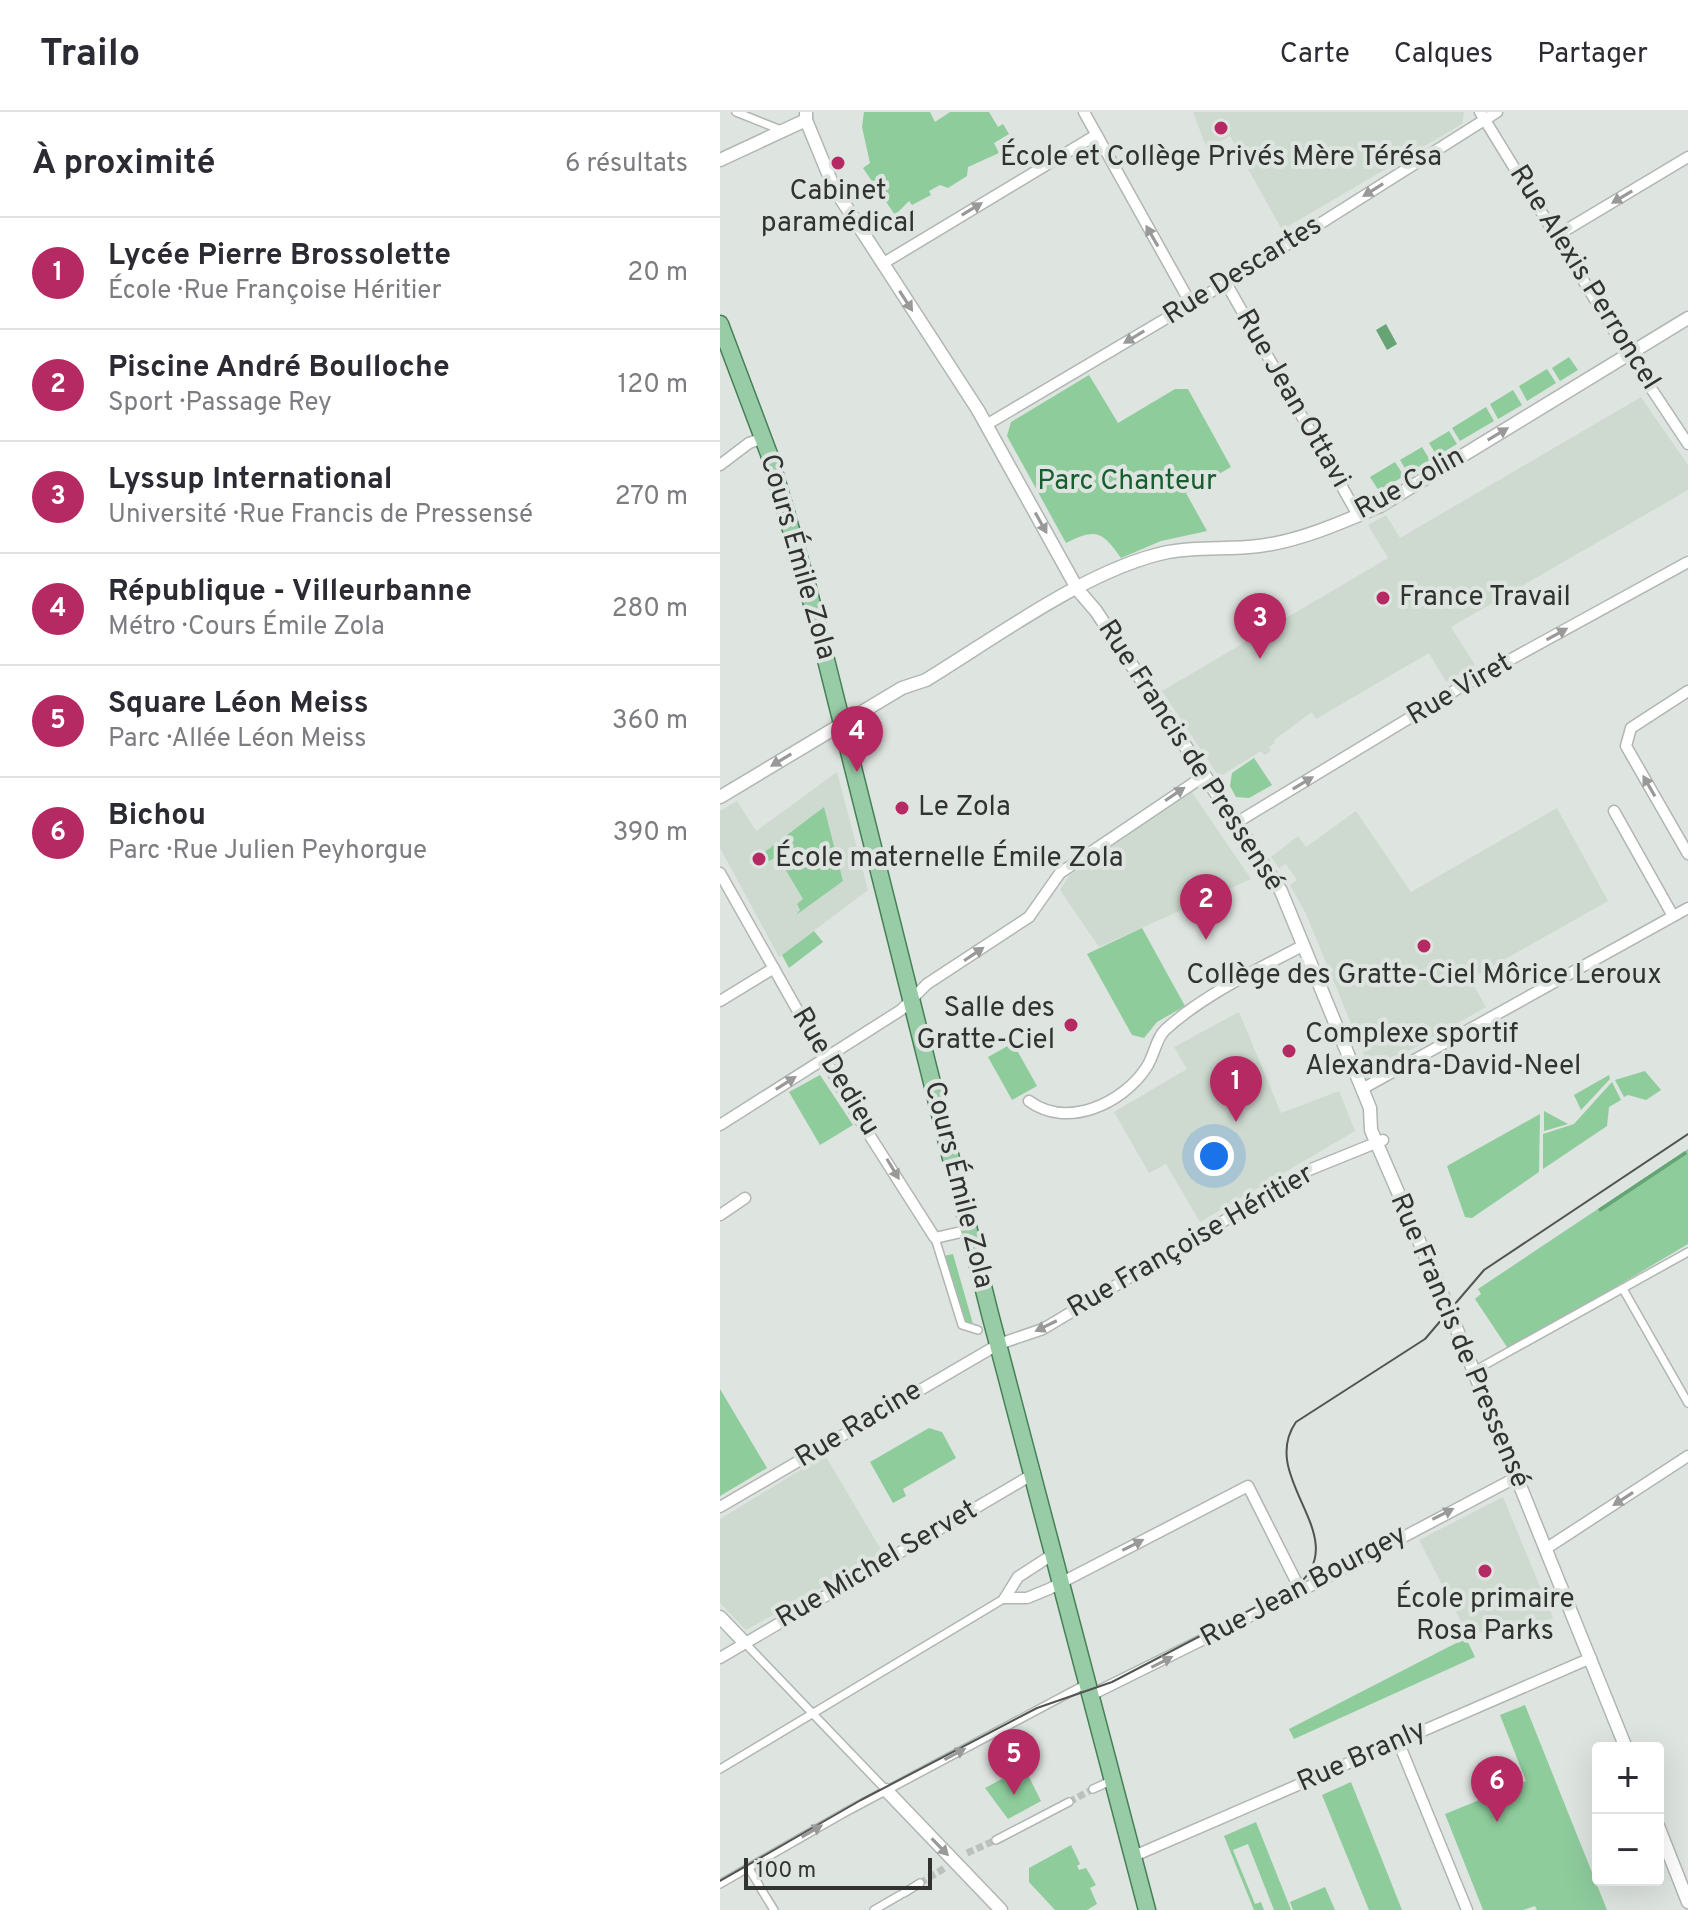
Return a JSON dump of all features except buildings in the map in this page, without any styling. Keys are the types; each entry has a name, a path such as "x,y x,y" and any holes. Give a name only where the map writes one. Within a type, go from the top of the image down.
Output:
{"main road":[{"name":"Cours Émile Zola","path":"720,326 764,438 843,725 999,1344 1147,1910"}],"street":[{"path":"736,112 781,130"},
{"path":"1084,112 1191,304"},
{"name":"Rue Descartes","path":"986,425 1226,283 1483,115 1497,112"},
{"path":"720,160 808,115"},
{"name":"Rue Francis de Pressensé","path":"808,115 834,188 986,425 1078,590 1096,611 1281,891 1362,1089 1379,1141 1624,1742"},
{"name":"Rue Alexis Perroncel","path":"1483,115 1629,355 1688,444"},
{"path":"882,264 1096,135"},
{"path":"1556,236 1688,157"},
{"name":"Rue Jean Ottavi","path":"1226,283 1358,515"},
{"name":"Rue Colin","path":"720,797 902,688 926,680 1062,597 1119,569 1166,552 1260,546 1380,506 1688,318"},
{"path":"720,465 749,443 764,438"},
{"name":"Rue Viret","path":"1236,823 1464,685 1688,562"},
{"path":"1688,691 1631,728 1626,746 1688,854"},
{"path":"720,1125 913,1002 927,984 1029,917 1060,873 1204,776"},
{"path":"1614,811 1673,916"},
{"name":"Rue Dedieu","path":"720,873 824,1058 935,1238"},
{"path":"1362,1089 1688,908"},
{"path":"1029,1101 1047,1112 1062,1114 1093,1109 1135,1085 1153,1057 1161,1033 1192,1009 1302,946"},
{"path":"720,1001 774,968"},
{"name":"Rue Françoise Héritier","path":"999,1344 1043,1329 1309,1170 1379,1141"},
{"path":"720,1215 745,1198"},
{"path":"970,1230 935,1238 962,1325 978,1330"},
{"path":"1474,1371 1688,1252"},
{"path":"1623,1289 1688,1403"},
{"name":"Rue Racine","path":"720,1507 999,1344"},
{"path":"1547,1548 1688,1456"},
{"name":"Rue Michel Servet","path":"720,1658 1035,1473"},
{"name":"Rue Jean Bourgey","path":"1090,1689 1301,1591 1517,1477"},
{"path":"1005,1598 1027,1598 1248,1486 1301,1591"},
{"path":"720,1769 1005,1598 1018,1577 1055,1553"},
{"path":"720,1617 1001,1910"},
{"name":"Rue Branly","path":"1134,1856 1591,1658"},
{"path":"720,1884 886,1790 1090,1689"},
{"path":"1398,1741 1467,1910"},
{"path":"1093,1789 1114,1780"},
{"path":"996,1840 1069,1802"},
{"path":"1664,1841 1688,1902"},
{"path":"748,1867 774,1910"},
{"path":"874,1910 920,1883"}],"shaded area":[{"path":"1193,112 1464,112 1462,124 1282,230 1230,136 1207,149"},
{"path":"1386,324 1397,344 1387,350 1376,330"},
{"path":"1641,397 1688,465 1688,490 1451,627 1475,665 1446,682 1429,653 1316,719 1312,712 1274,740 1275,743 1269,747 1271,751 1264,755 1261,751 1219,777 1162,691 1388,558 1368,525 1386,515 1400,538"},
{"path":"837,772 868,890 779,957 720,848 720,811 737,801 756,831"},
{"path":"1191,791 1251,879 1099,947 1060,890 1069,876"},
{"name":"Collège des Gratte-Ciel Môrice Leroux","path":"1557,808 1608,901 1470,979 1486,1007 1371,1072 1306,914 1290,885 1297,880 1286,864 1279,868 1271,857 1298,836 1306,847 1356,811 1411,892"},
{"path":"1239,1012 1281,1113 1339,1091 1355,1131 1200,1222 1166,1164 1149,1173 1114,1112 1187,1069 1174,1047"},
{"path":"1685,1151 1687,1154 1600,1212 1598,1209"},
{"path":"825,1455 883,1553 746,1630 720,1603 720,1519"},
{"name":"École primaire Rosa Parks","path":"1503,1497 1553,1618 1513,1633 1508,1621 1469,1637 1419,1540"}],"green space":[{"path":"864,112 930,112 935,122 950,112 989,112 998,127 1003,124 1009,134 994,143 999,153 968,167 967,176 948,188 940,185 929,191 931,195 912,205 909,201 895,215 863,168 870,163 862,127"},
{"path":"1569,357 1578,370 1560,381 1552,368"},
{"path":"1547,369 1556,383 1527,401 1519,386"},
{"name":"Parc Chanteur","path":"1089,375 1118,423 1175,389 1188,389 1231,467 1186,493 1207,531 1161,541 1121,558 1109,542 1098,535 1085,535 1066,543 1007,436 1011,422"},
{"path":"1513,390 1522,405 1498,419 1490,404"},
{"path":"1486,407 1494,421 1460,441 1452,428"},
{"path":"1449,431 1457,444 1437,456 1429,443"},
{"path":"1422,447 1430,460 1408,473 1400,460"},
{"path":"1395,462 1404,476 1379,491 1370,477"},
{"path":"1254,758 1272,785 1249,798 1236,797 1230,786 1232,773"},
{"path":"824,807 843,881 796,915 800,910 797,904 803,899 778,857 766,862 762,854"},
{"path":"1142,928 1185,1006 1157,1022 1144,1038 1132,1035 1087,954"},
{"path":"814,931 823,942 789,968 782,955"},
{"path":"1013,1043 1037,1086 1012,1100 988,1057"},
{"path":"1645,1071 1661,1090 1646,1100 1628,1095 1624,1097 1615,1080"},
{"path":"820,1075 853,1125 820,1145 789,1092"},
{"path":"1609,1075 1610,1079 1581,1110 1574,1095"},
{"path":"1612,1082 1621,1100 1609,1107 1607,1126 1543,1169 1543,1134 1574,1124"},
{"path":"1544,1111 1568,1124 1544,1131"},
{"path":"1540,1114 1539,1172 1472,1218 1465,1217 1447,1166"},
{"path":"1688,1149 1688,1244 1509,1350 1475,1299 1481,1294 1478,1289"},
{"path":"953,1254 973,1324 968,1326 939,1257"},
{"path":"720,1389 767,1468 720,1496"},
{"path":"929,1428 942,1432 956,1458 903,1489 906,1496 893,1503 870,1462"},
{"path":"1466,1638 1475,1657 1294,1739 1289,1729"},
{"path":"1525,1705 1592,1872 1592,1886 1597,1886 1607,1910 1537,1910 1535,1906 1523,1910 1483,1910 1445,1814 1526,1781 1500,1715"},
{"path":"1024,1767 1041,1801 1008,1819 985,1788"},
{"path":"1351,1782 1402,1910 1369,1910 1322,1795"},
{"path":"1256,1822 1291,1910 1274,1910 1248,1844 1233,1850 1255,1904 1261,1902 1264,1910 1254,1910 1224,1836"},
{"path":"1071,1845 1080,1864 1077,1866 1079,1870 1086,1868 1096,1885 1090,1888 1097,1904 1087,1910 1055,1910 1029,1882 1029,1868"},
{"path":"1325,1887 1335,1910 1293,1910 1290,1902"}],"tunnel":[{"path":"1069,1802 1093,1789"},
{"path":"967,1853 996,1840"},
{"path":"920,1883 945,1868"}],"tram line":[{"path":"720,1881 861,1800 1037,1708 1112,1682 1298,1585 1312,1566 1316,1547 1312,1527 1288,1464 1287,1443 1296,1422 1425,1339 1484,1270 1688,1134"}],"place":[{"name":"École et Collège Privés Mère Térésa","path":"1221,128"},
{"name":"Cabinet paramédical","path":"838,163"},
{"name":"France Travail","path":"1383,598"},
{"name":"Lyssup International","path":"1260,659"},
{"name":"République - Villeurbanne","path":"857,772"},
{"name":"Le Zola","path":"902,808"},
{"name":"École maternelle Émile Zola","path":"759,859"},
{"name":"Piscine André Boulloche","path":"1206,940"},
{"name":"Collège des Gratte-Ciel Môrice Leroux","path":"1424,946"},
{"name":"Salle des Gratte-Ciel","path":"1071,1025"},
{"name":"Complexe sportif Alexandra-David-Neel","path":"1289,1051"},
{"name":"Lycée Pierre Brossolette","path":"1236,1122"},
{"name":"École primaire Rosa Parks","path":"1485,1571"},
{"name":"Square Léon Meiss","path":"1014,1795"},
{"name":"Bichou","path":"1497,1822"}]}
